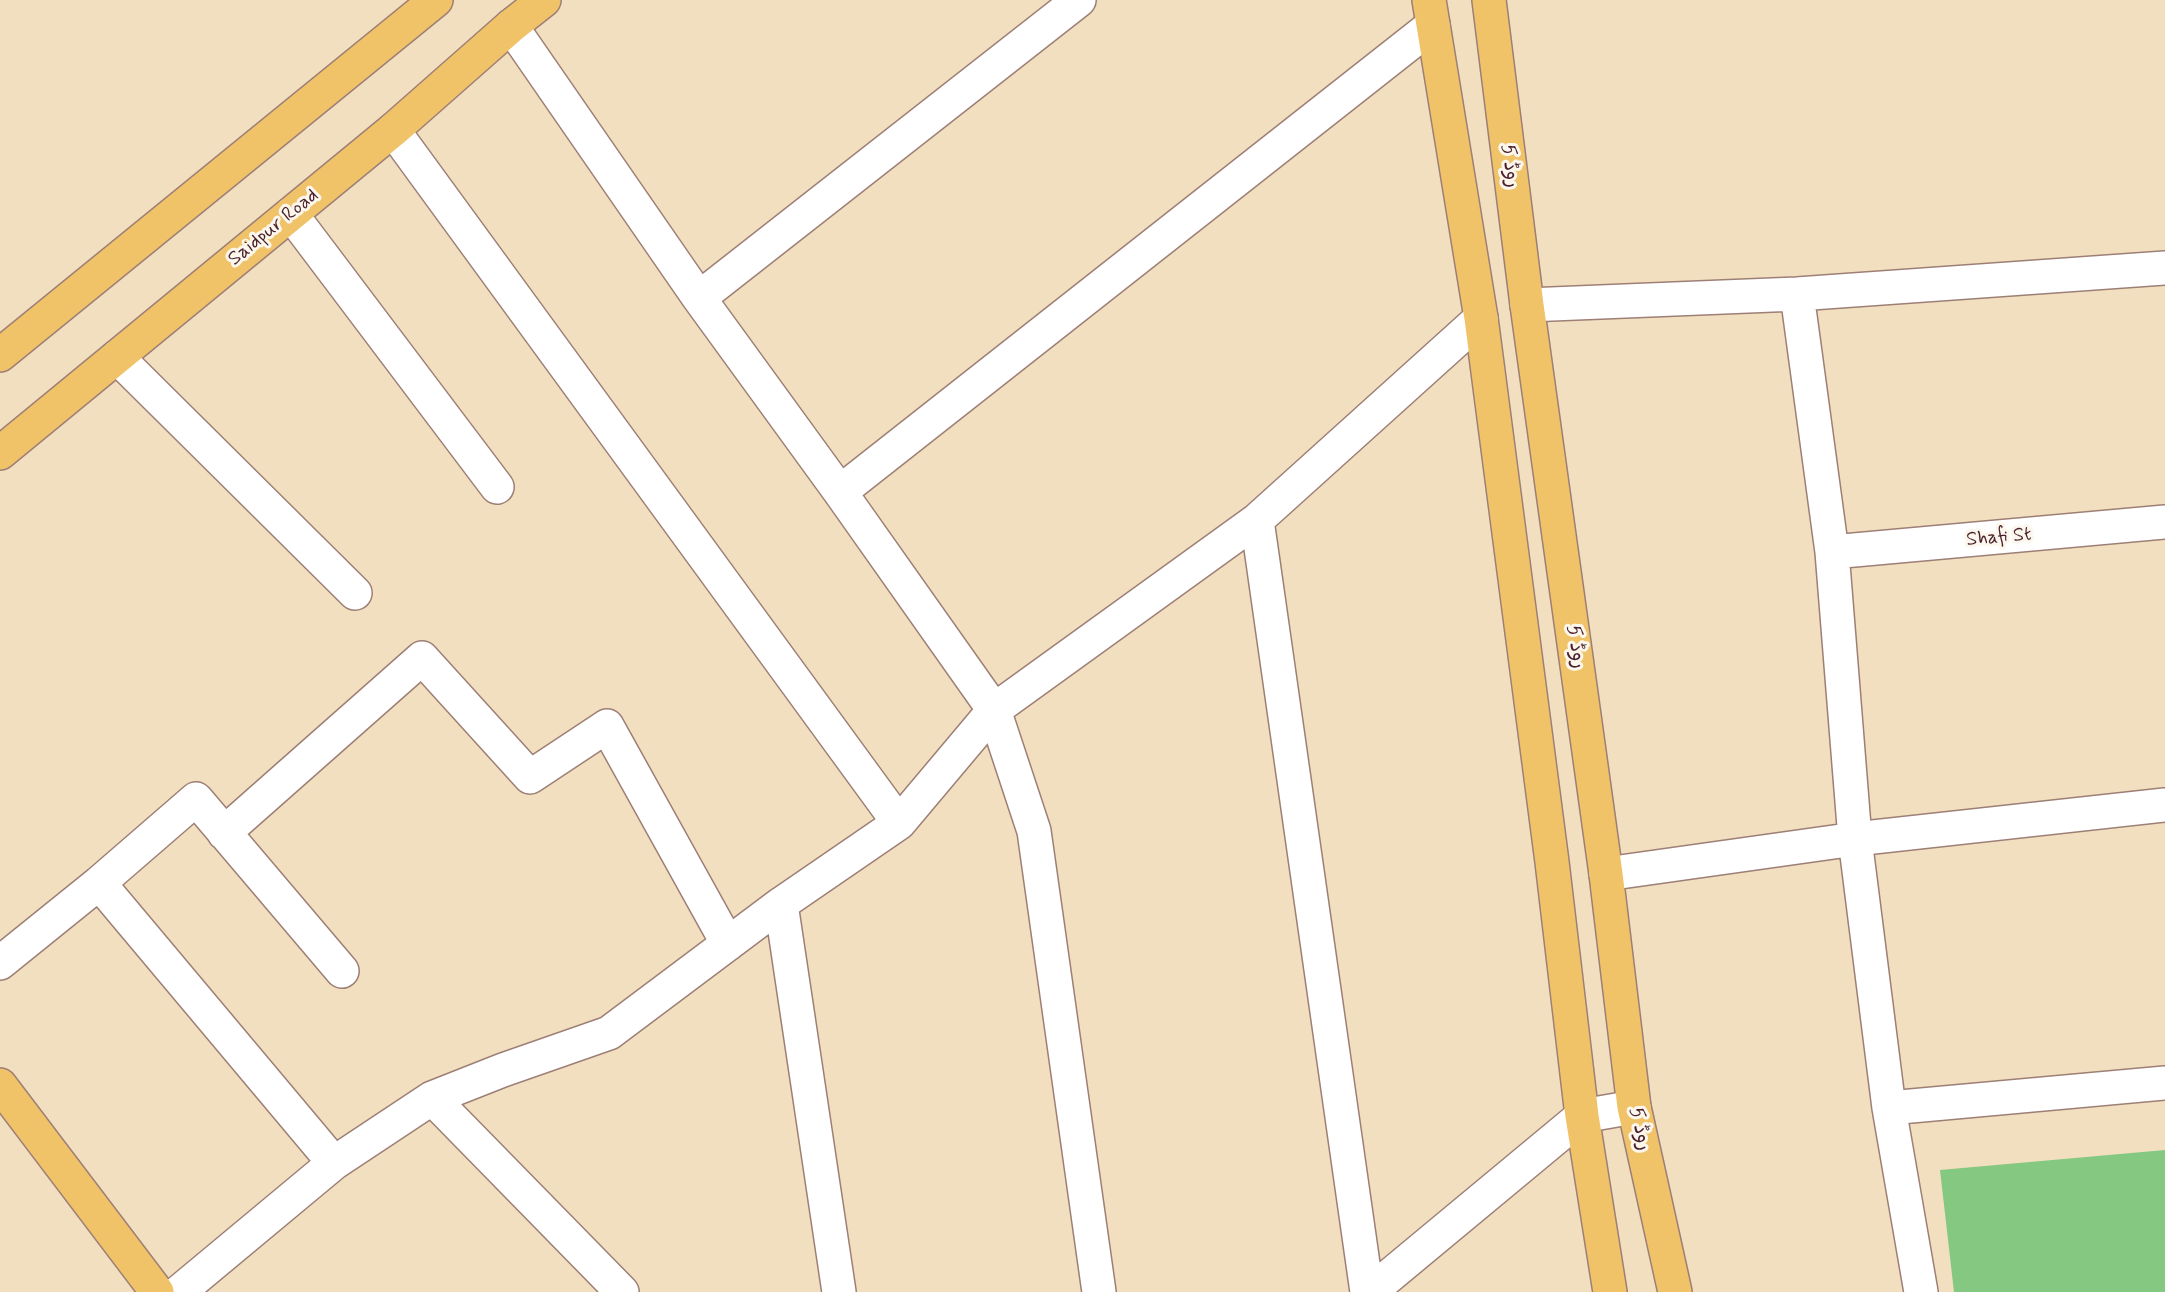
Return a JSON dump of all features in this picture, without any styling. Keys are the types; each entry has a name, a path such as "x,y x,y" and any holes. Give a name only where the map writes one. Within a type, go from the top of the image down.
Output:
{"main road":[{"path":"0,355 436,0"},
{"name":"Saidpur Road","path":"0,453 393,130 511,26 544,0"},
{"name":"روڈ 5","path":"1489,0 1527,305 1606,874 1634,1107 1675,1292"},
{"path":"1431,12 1482,318 1582,1116 1610,1292"},
{"path":"0,1085 158,1292"}],"street":[{"path":"699,298 1079,0"},
{"path":"840,492 1431,12"},
{"path":"511,26 699,298 994,710 1034,831 1100,1292"},
{"path":"393,130 900,823"},
{"path":"291,214 497,487"},
{"path":"1527,305 1797,294 2165,268"},
{"path":"1797,294 1832,552 1855,839 1889,1108 1921,1292"},
{"path":"178,1292 334,1163 432,1098 503,1070 609,1033 781,904 900,823 994,710 1257,520 1482,318"},
{"path":"117,357 355,592"},
{"path":"1257,520 1369,1292"},
{"name":"Shafi St","path":"1832,552 2165,522"},
{"path":"224,832 422,658 530,777 607,726 728,944"},
{"path":"0,963 99,883 196,799 342,971"},
{"path":"1606,874 1855,839 2165,805"},
{"path":"99,883 334,1163"},
{"path":"781,904 839,1292"},
{"path":"1889,1108 2165,1083"},
{"path":"432,1098 622,1292"},
{"path":"1369,1292 1582,1116 1634,1107"}],"green space":[{"path":"2165,1150 2165,1292 1954,1292 1940,1170"}]}
